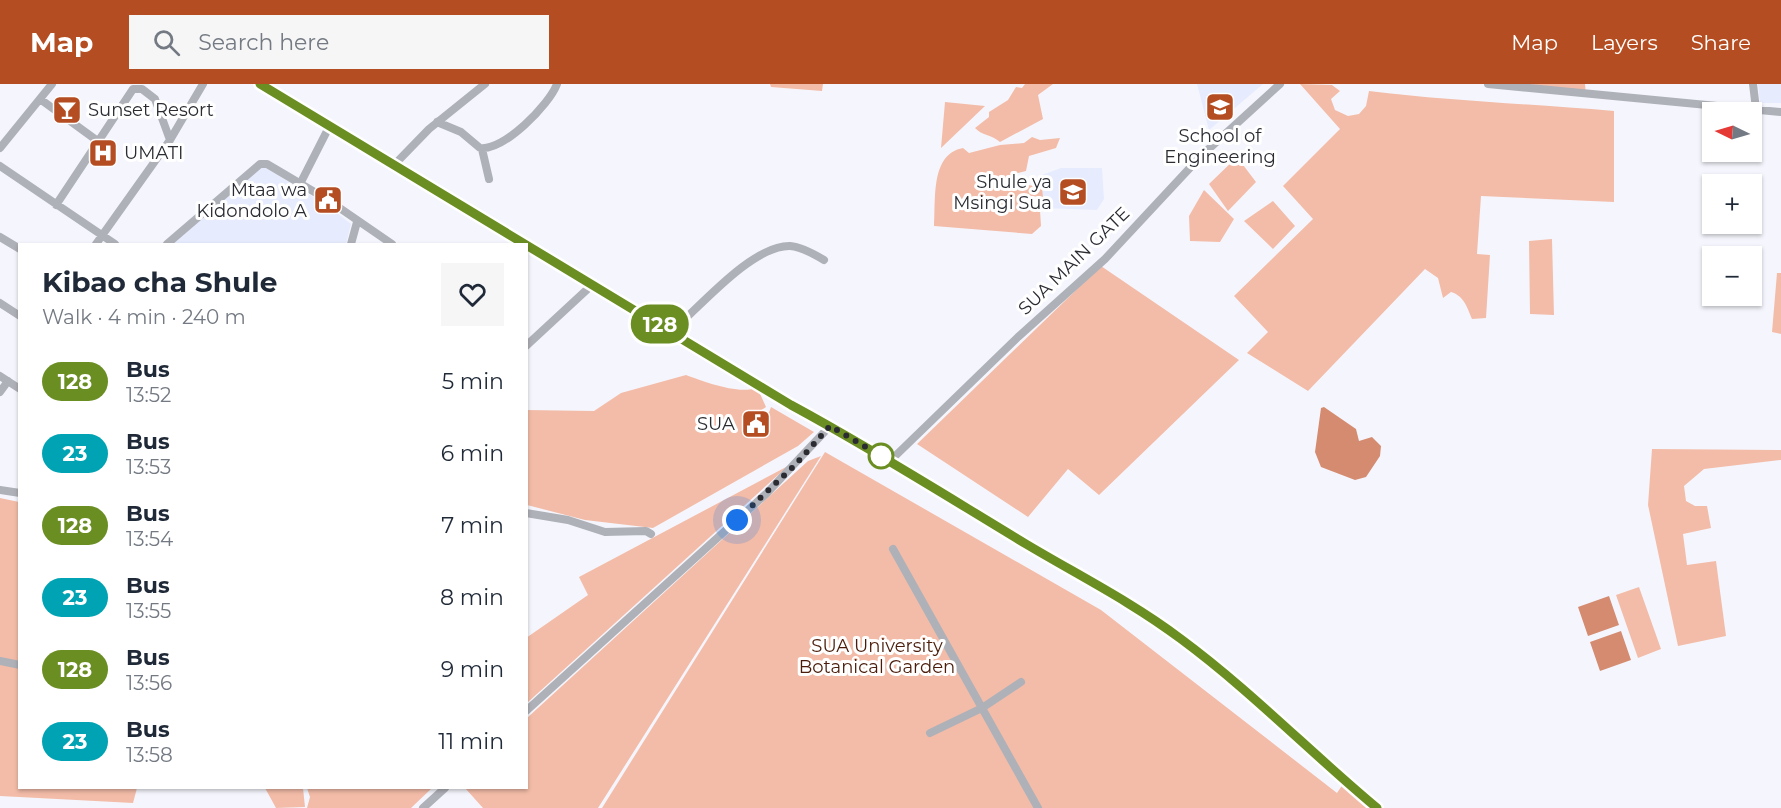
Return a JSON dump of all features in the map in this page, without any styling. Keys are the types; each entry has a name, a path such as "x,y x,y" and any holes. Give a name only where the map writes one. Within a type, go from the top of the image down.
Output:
{"main road":[{"path":"260,84 525,243"},
{"path":"528,245 1158,622 1214,665 1377,808"}],"street":[{"path":"0,147 52,84"},
{"path":"97,243 170,140 203,84"},
{"path":"395,164 437,122 485,84"},
{"path":"482,149 498,145 515,133 546,101 558,84"},
{"name":"SUA MAIN GATE","path":"890,461 1009,345 1106,259 1201,156 1280,84"},
{"path":"1488,84 1702,105"},
{"path":"1753,84 1755,102"},
{"path":"56,205 130,91 137,88 146,90 155,99 170,140"},
{"path":"40,99 99,142"},
{"path":"1762,110 1781,112"},
{"path":"437,122 461,132 482,149 489,179"},
{"path":"300,184 329,127"},
{"path":"168,243 245,173 260,164 267,164 390,243"},
{"path":"0,166 113,243"},
{"path":"351,243 357,222"},
{"path":"0,237 18,248"},
{"path":"672,331 734,273 769,253 792,247 807,250 824,260"},
{"path":"528,344 593,284"},
{"path":"0,303 18,315"},
{"path":"0,392 4,378 18,388"},
{"path":"528,709 767,493 830,426"},
{"path":"0,490 18,493"},
{"path":"528,514 568,520 605,532 646,531 651,534"},
{"path":"893,549 1038,808"},
{"path":"0,661 18,665"},
{"path":"930,733 982,708 1021,682"},
{"path":"423,808 444,789"}],"shaded area":[{"name":"School of Engineering","path":"1197,84 1263,84 1209,130"},
{"path":"1758,84 1781,84 1781,103 1760,102"},
{"path":"261,165 328,206 351,224 346,243 173,243"},
{"name":"Shule ya Msingi Sua","path":"1061,168 1102,168 1104,199 1097,210 1043,208 1042,175"},
{"path":"1324,407 1356,429 1359,441 1372,437 1381,446 1380,456 1366,477 1355,480 1321,467 1315,452 1321,408"},
{"path":"1609,596 1619,625 1588,636 1578,607"},
{"path":"1621,631 1631,660 1600,671 1590,642"}],"green space":[{"path":"770,84 823,84 822,91 771,87"},
{"path":"1025,84 1053,84 1038,95 1043,119 1000,142 975,128 989,117 989,112 1008,100 1016,87 1022,88"},
{"path":"1300,84 1332,85 1340,91 1331,99 1335,110 1348,116 1359,114 1366,106 1369,91 1614,111 1614,202 1481,196 1477,254 1490,255 1486,318 1472,319 1464,302 1451,292 1443,298 1438,278 1425,269 1308,391 1247,353 1268,332 1234,296 1313,219 1283,186 1340,129"},
{"path":"1529,84 1585,84 1586,95"},
{"path":"945,102 985,106 941,148"},
{"path":"1032,137 1040,140 1060,138 1056,148 1029,156 1026,171 1014,174 1015,178 1019,178 1020,184 1042,187 1043,197 1029,196 1030,204 1040,210 1041,226 1032,234 934,226 937,180 940,168 952,152 963,148 969,153 1000,145 1024,143"},
{"path":"1237,157 1256,182 1228,211 1209,184"},
{"path":"1204,190 1234,219 1220,242 1190,241 1189,216"},
{"path":"1273,201 1295,226 1273,249 1244,221"},
{"path":"1552,239 1554,315 1530,314 1529,241"},
{"path":"1101,266 1239,360 1099,495 1068,469 1028,517 917,444"},
{"path":"1777,273 1781,273 1781,334 1772,332"},
{"path":"686,375 732,389 757,387 766,407 742,423 761,434 771,407 814,432 798,446 653,528 585,520 528,505 528,410 594,411 621,393"},
{"path":"1652,449 1781,450 1781,460 1704,469 1684,486 1686,501 1695,506 1707,506 1711,528 1683,534 1687,565 1716,561 1726,636 1678,646 1648,505"},
{"name":"SUA University Botanical Garden","path":"825,452 1101,610 1337,793 1345,781 1378,808 602,808"},
{"path":"821,456 598,808 483,808 466,789 528,789 528,717 808,461"},
{"path":"788,466 528,702 528,637 588,595 579,577"},
{"path":"0,498 18,502 18,789 137,789 133,803 0,796"},
{"path":"1639,587 1661,649 1638,658 1616,595"},
{"path":"266,789 303,789 305,807 276,808"},
{"path":"307,789 431,789 411,808 307,808 310,797"}],"bus line":[{"name":"128","path":"260,84 525,243"},
{"name":"128","path":"528,245 791,405 853,438 1028,545 1112,592 1158,622 1214,665 1377,808"}],"place":[{"name":"School of Engineering","path":"1220,107"},
{"name":"Sunset Resort","path":"67,110"},
{"name":"UMATI","path":"103,153"},
{"name":"Shule ya Msingi Sua","path":"1073,192"},
{"name":"Mtaa wa Kidondolo A","path":"328,200"},
{"name":"SUA","path":"756,424"}],"route":[{"path":"737,520 795,465 830,426 883,457 881,456"}]}
